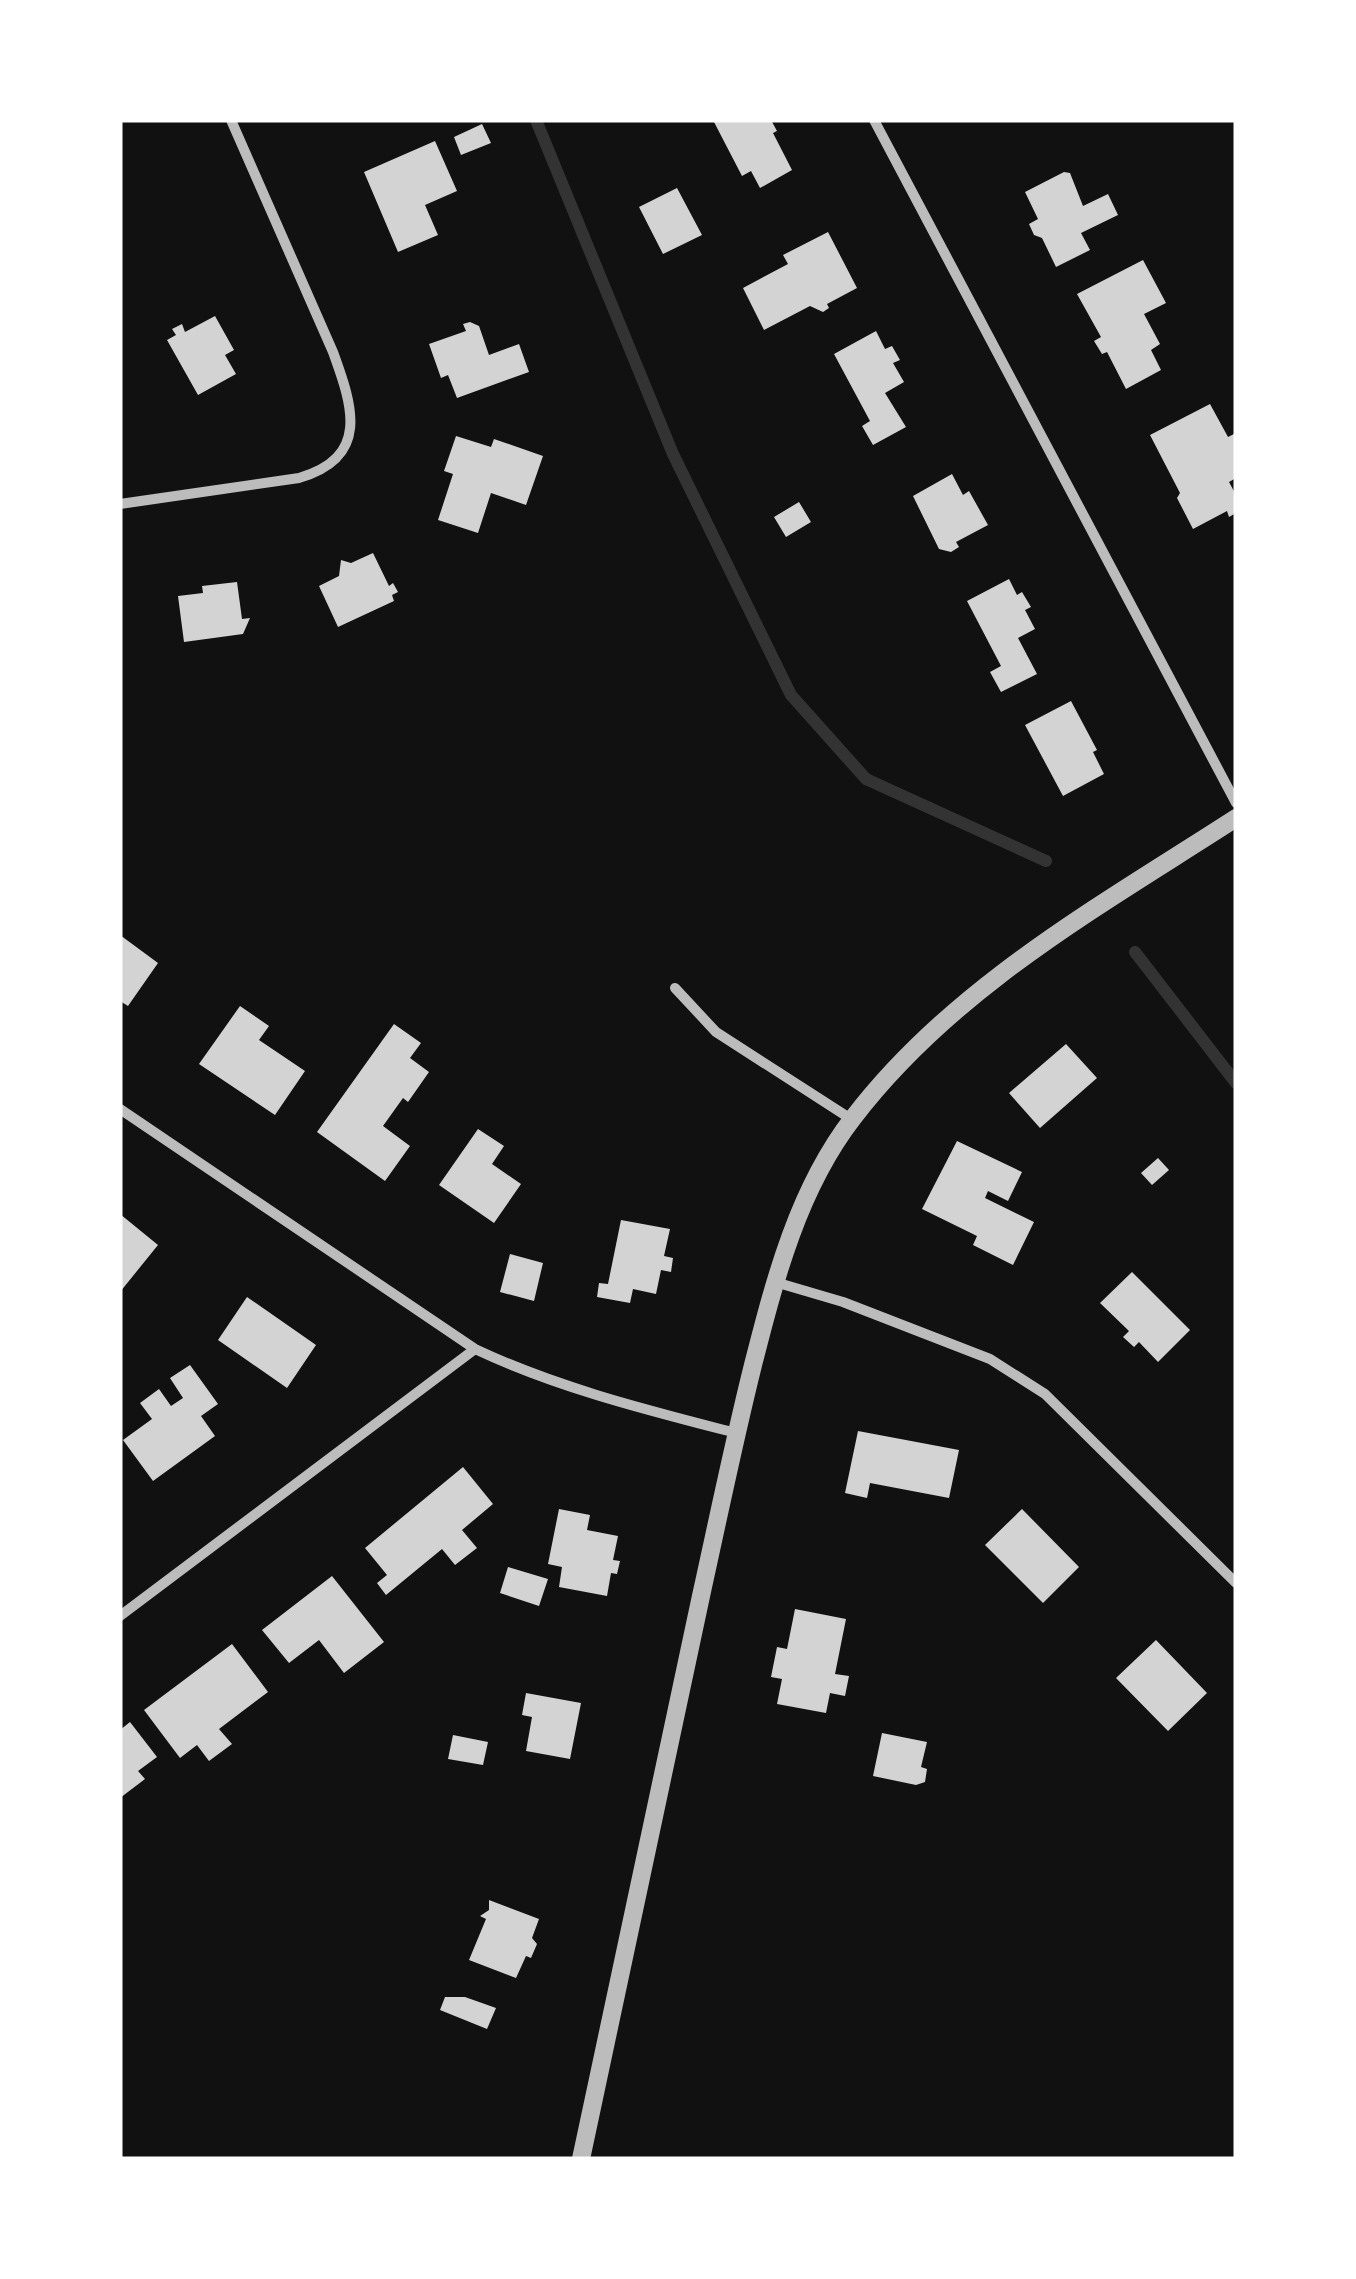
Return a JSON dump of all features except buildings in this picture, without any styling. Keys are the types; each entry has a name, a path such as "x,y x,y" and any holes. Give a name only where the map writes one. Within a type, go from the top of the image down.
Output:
{"street":[{"path":"874,120 1236,802"},
{"path":"120,504 324,471 343,450 352,424 347,390 333,352 235,121"},
{"path":"581,2159 736,1433 774,1281 792,1229 852,1119 926,1036 968,998 1030,952 1236,818"},
{"path":"675,988 716,1032 852,1119"},
{"path":"120,1109 475,1348 570,1388 736,1433"},
{"path":"774,1281 843,1302 990,1359 1045,1394 1236,1583"},
{"path":"120,1616 475,1348"}],"waterway":[{"path":"536,120 673,454 791,695 866,779 1046,861"},
{"path":"1135,952 1236,1083"}]}
